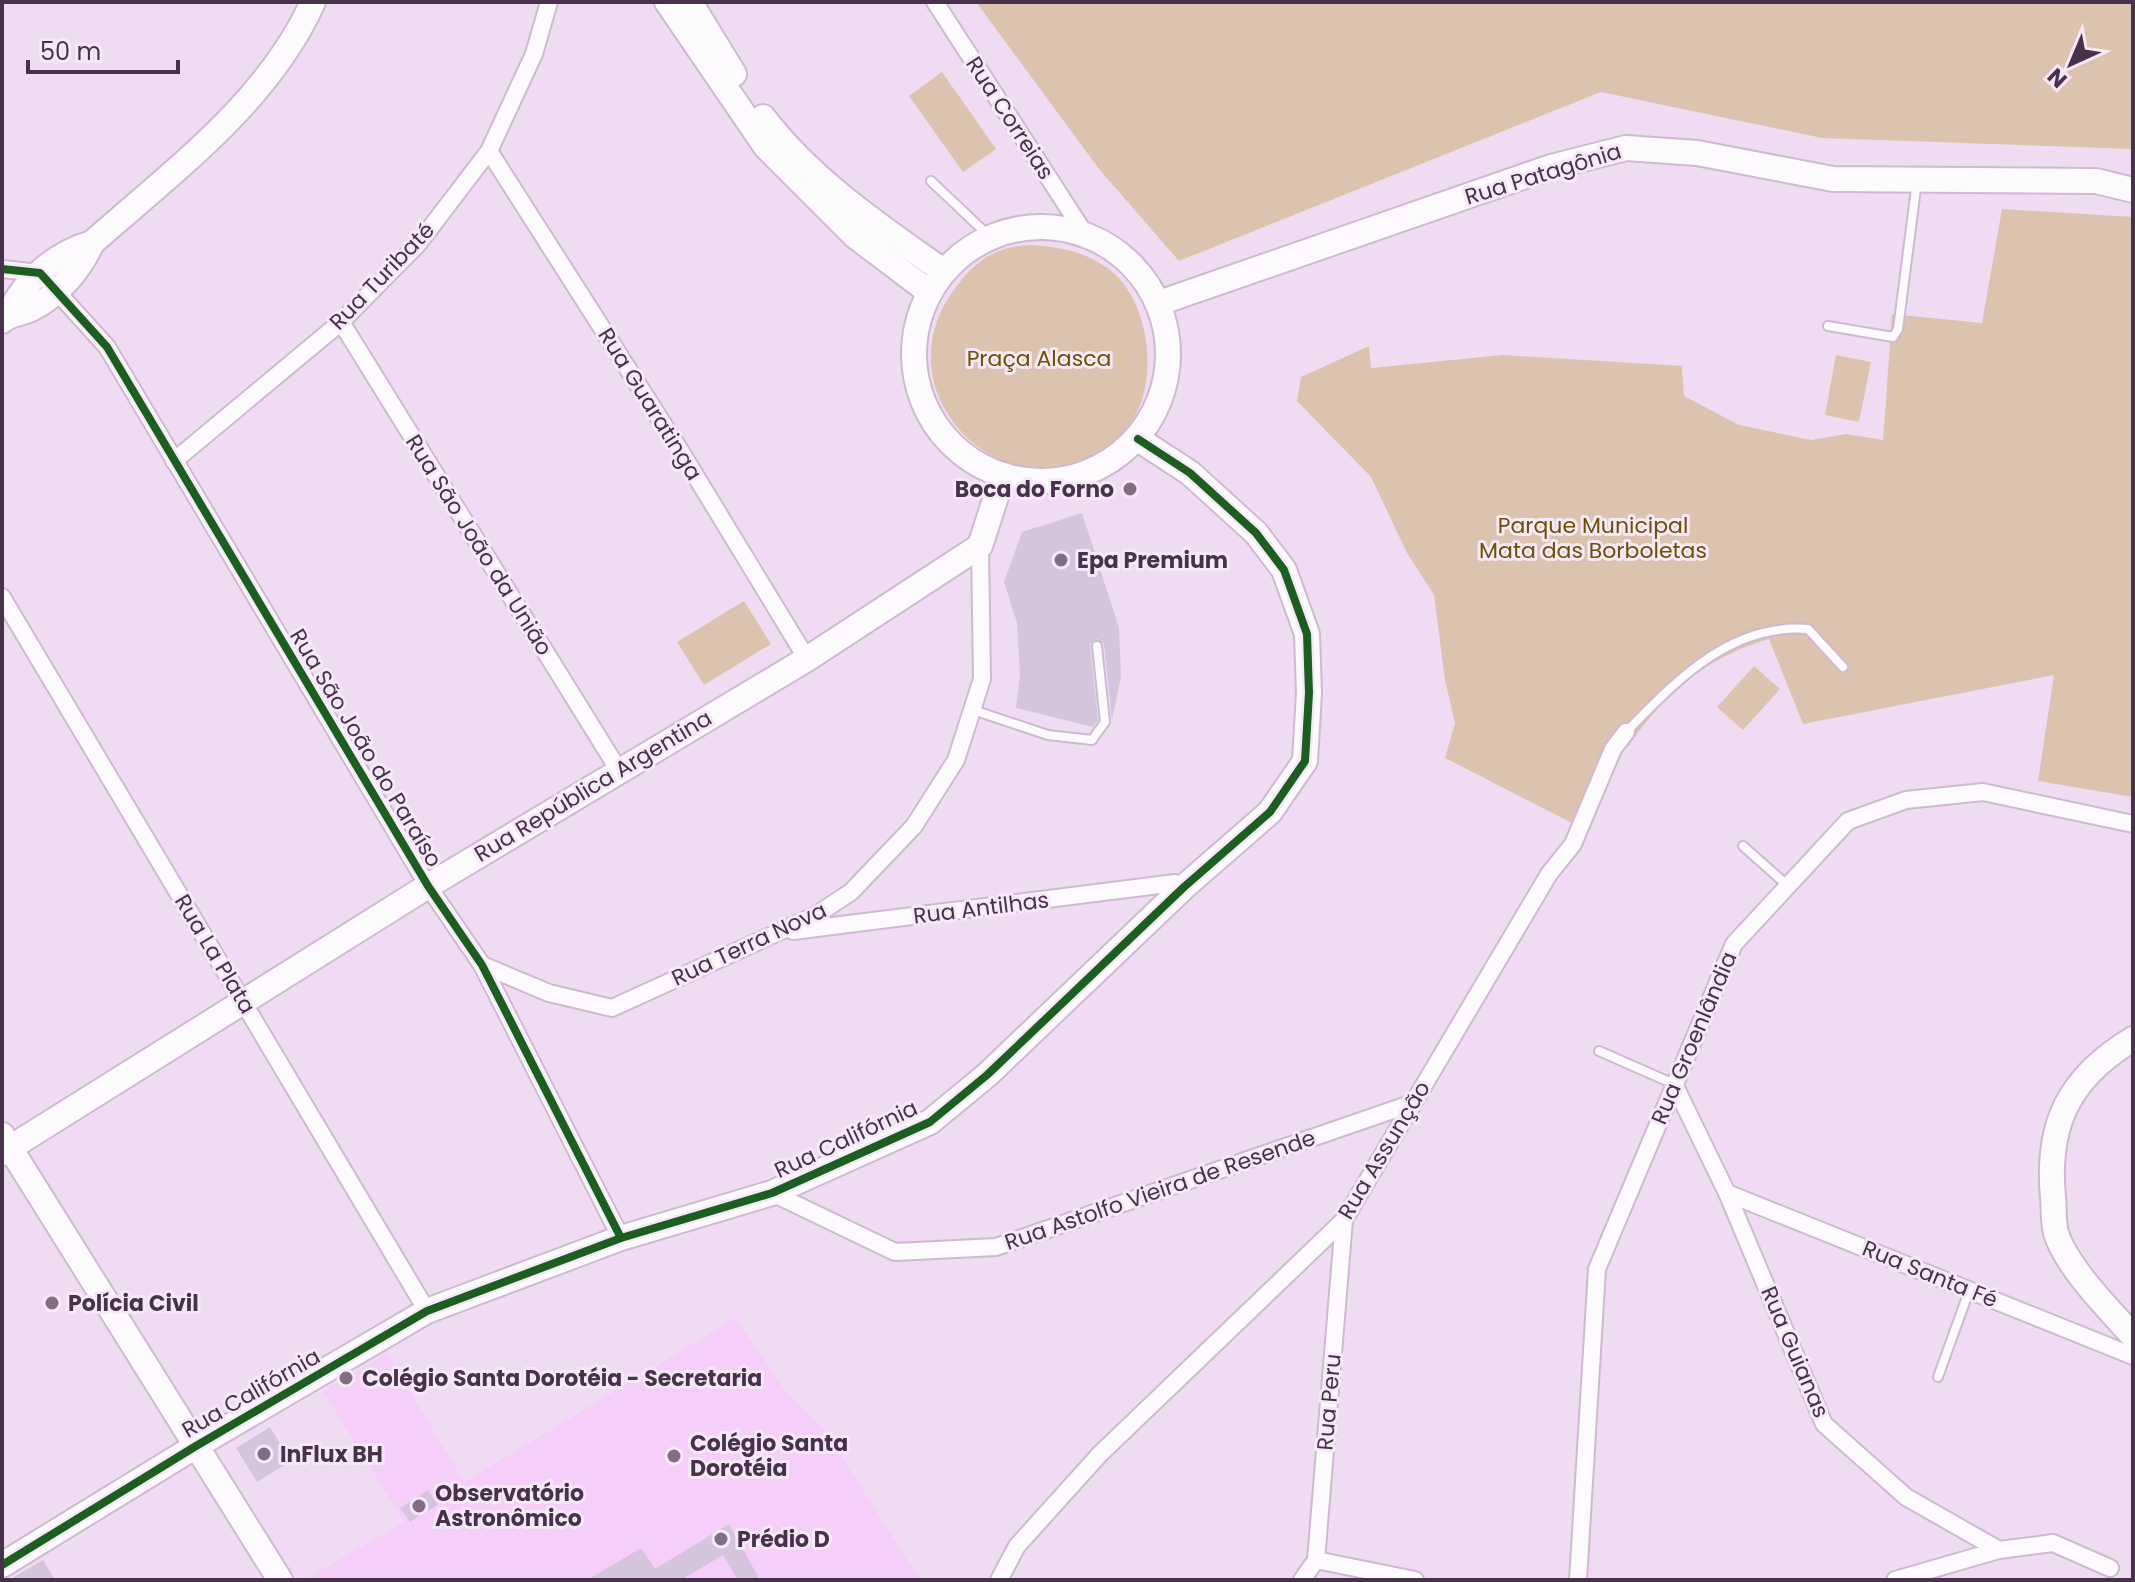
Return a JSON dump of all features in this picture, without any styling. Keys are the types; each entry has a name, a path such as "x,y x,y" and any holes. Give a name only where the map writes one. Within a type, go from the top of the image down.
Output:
{"street":[{"path":"6,318 32,309 48,282 81,266 92,243 217,133 267,76 313,2"},
{"name":"Rua Turibaté","path":"174,461 341,322 418,244 489,151 534,54 549,2"},
{"path":"667,2 766,147 855,236 929,292"},
{"path":"690,2 749,99 778,137 856,208 943,271"},
{"name":"Rua Correias","path":"935,2 1085,234"},
{"name":"Rua Patagônia","path":"1159,303 1551,167 1626,148 1697,153 1833,179 2096,181 2133,190"},
{"name":"Rua Guaratinga","path":"489,151 681,452 807,659"},
{"path":"1053,226 1085,234 1124,258 1141,274 1159,303 1168,338 1168,374 1157,408 1138,439 1109,462 1076,477 1039,481 1003,475 969,459 941,433 923,401 914,364 916,327 929,292 943,271 964,251 989,236 1020,227 1053,226"},
{"path":"2,269 48,282"},
{"name":"Rua São João do Paraíso","path":"48,282 107,347 428,886 482,965 621,1238"},
{"name":"Rua São João da União","path":"341,322 618,769"},
{"name":"Rua Califórnia","path":"2,1565 196,1446 427,1311 621,1238 772,1193 930,1122 987,1075 1184,887 1270,812 1305,761 1309,693 1307,634 1284,570 1256,533 1190,473 1138,439"},
{"name":"Rua Terra Nova","path":"482,965 549,993 612,1008 816,915 851,892 884,862 914,826 956,760 973,710 982,679 980,546 1003,475"},
{"name":"Rua República Argentina","path":"5,1145 245,1003 618,769 807,659 980,546"},
{"name":"Rua La Plata","path":"2,597 427,1311"},
{"name":"Rua Assunção","path":"999,1580 1017,1546 1089,1465 1344,1220 1549,874 1573,844 1613,749 1626,732"},
{"name":"Rua Groenlândia","path":"1578,1580 1597,1269 1734,944 1848,821 1906,800 1983,792 2133,824"},
{"name":"Rua Antilhas","path":"777,933 1175,883 1184,887"},
{"path":"2133,1039 2086,1072 2059,1115 2050,1169 2056,1234 2090,1290 2133,1336"},
{"name":"Rua Guianas","path":"1674,1084 1727,1193 1824,1424 1906,1497 1999,1550"},
{"name":"Rua Astolfo Vieira de Resende","path":"772,1193 895,1252 996,1247 1413,1103"},
{"path":"5,1145 280,1580"},
{"name":"Rua Santa Fé","path":"1727,1193 2133,1356"},
{"name":"Rua Peru","path":"1316,1560 1344,1220"},
{"path":"1895,1580 1999,1550 2053,1543 2110,1568"},
{"path":"1302,1580 1316,1560 1415,1580"}],"lane":[{"path":"1828,326 1893,337 1898,329 1917,180"},
{"path":"931,181 989,236"},
{"path":"1626,732 1665,691 1710,654 1764,633 1808,629 1843,667"},
{"path":"973,710 1048,735 1092,740 1105,722 1097,646"},
{"path":"1743,846 1788,886"},
{"path":"1599,1051 1674,1084"},
{"path":"1938,1377 1969,1290"}],"shaded area":[{"name":"Colégio Santa Dorotéia","path":"736,1318 784,1389 825,1430 920,1580 304,1580 404,1522 323,1391 387,1353 464,1482"}],"green space":[{"path":"976,2 2133,2 2133,149 1822,138 1601,92 1179,261 1099,169"},
{"path":"942,72 996,149 963,172 909,96"},
{"name":"Parque Municipal Mata das Borboletas","path":"2002,209 2133,217 2133,797 2038,781 2054,675 1803,724 1769,639 1726,656 1688,680 1656,710 1628,747 1609,741 1572,823 1445,758 1455,723 1445,680 1434,595 1407,553 1371,477 1297,401 1301,377 1369,346 1371,368 1503,355 1682,366 1684,396 1739,425 1811,440 1846,434 1883,440 1892,314 1982,323"},
{"name":"Praça Alasca","path":"1031,245 1073,252 1110,270 1124,284 1135,302 1146,344 1145,389 1129,425 1091,458 1049,469 1009,463 973,442 946,411 932,372 935,328 959,283 990,255"},
{"path":"1836,355 1871,362 1859,422 1825,415"},
{"path":"744,601 771,644 704,685 677,642"},
{"path":"1754,666 1780,689 1743,730 1717,707"}],"building":[{"path":"1082,513 1119,628 1121,677 1112,720 1104,644 1097,639 1090,644 1098,720 1093,727 1016,708 1020,675 1017,623 1004,582 1022,532"},
{"name":"InFlux BH","path":"270,1427 291,1461 257,1482 236,1448"},
{"name":"Observatório Astronômico","path":"428,1490 438,1505 410,1522 400,1508"},
{"name":"Prédio D","path":"729,1524 760,1580 738,1580 723,1555 681,1580 587,1580 641,1548 655,1569"},
{"path":"43,1560 55,1580 9,1580"}],"cycle path":[{"path":"2,269 40,273 107,347 428,886 482,965 621,1238"},
{"path":"2,1565 196,1446 427,1311 621,1238 772,1193 930,1122 987,1075 1184,887 1270,812 1305,761 1309,693 1307,634 1284,570 1256,533 1190,473 1138,439"}],"place":[{"name":"Boca do Forno","path":"1130,489"},
{"name":"Epa Premium","path":"1061,560"},
{"name":"Polícia Civil","path":"52,1303"},
{"name":"Colégio Santa Dorotéia - Secretaria","path":"346,1378"},
{"name":"InFlux BH","path":"264,1454"},
{"name":"Colégio Santa Dorotéia","path":"674,1456"},
{"name":"Observatório Astronômico","path":"419,1506"},
{"name":"Prédio D","path":"721,1539"}]}
